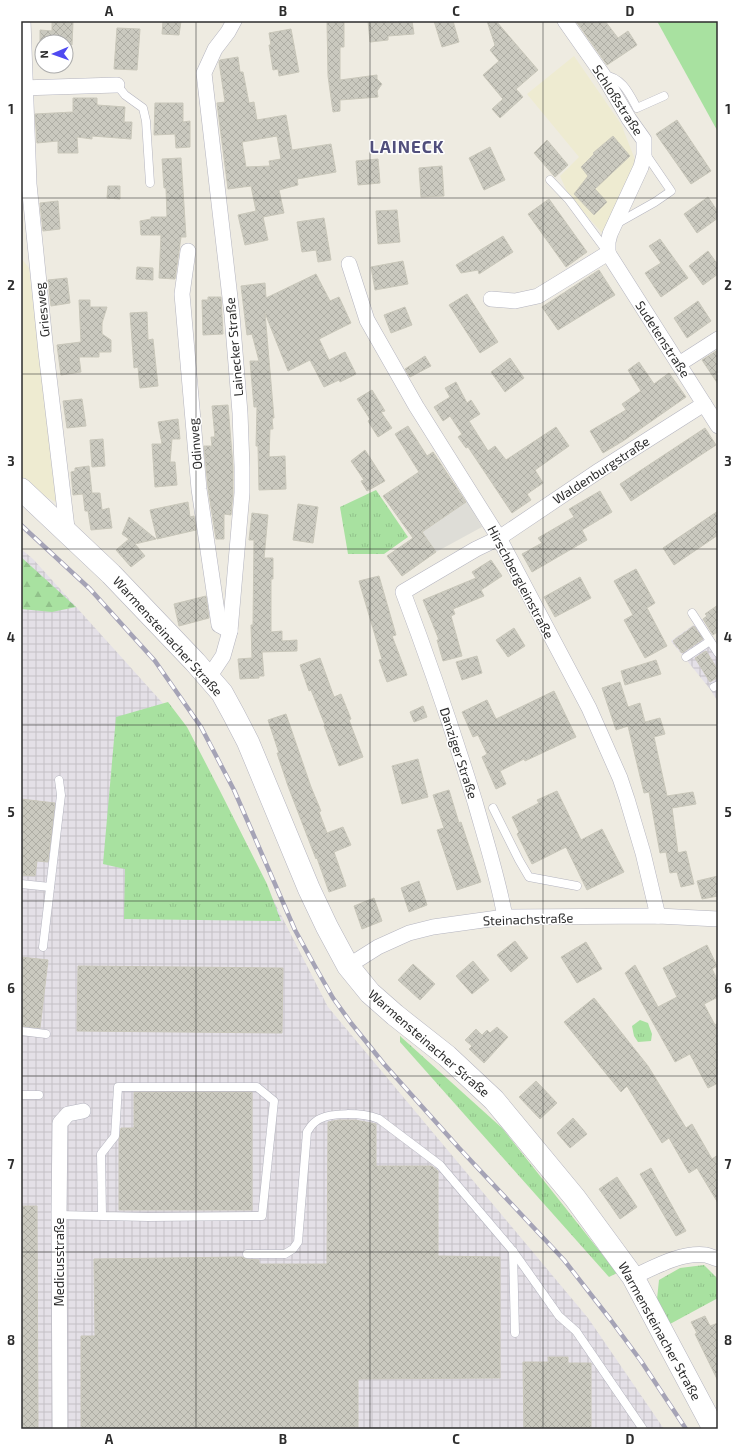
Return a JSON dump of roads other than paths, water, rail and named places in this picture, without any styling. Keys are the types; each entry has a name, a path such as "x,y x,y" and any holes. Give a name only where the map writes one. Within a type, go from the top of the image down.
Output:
{"street":[{"name":"Griesweg","path":"23,21 24,88 30,184 46,344 67,528 66,531"},
{"name":"Lainecker Straße","path":"209,677 223,656 230,631 242,493 242,467 239,405 231,307 204,73 215,49 228,32 234,21"},
{"name":"Schloßstraße","path":"565,21 644,140 642,167 614,225 608,242 608,253"},
{"path":"24,88 117,85"},
{"name":"Odinweg","path":"188,251 182,294 199,489 219,625 230,631"},
{"path":"491,300 515,301 538,296 608,253"},
{"name":"Sudetenstraße","path":"608,253 718,426"},
{"name":"Hirschbergleinstraße","path":"349,264 367,320 416,406 498,538 589,708 620,778 643,853 658,916"},
{"path":"679,364 718,339"},
{"name":"Waldenburgstraße","path":"403,592 476,549 498,538 600,470 704,404"},
{"name":"Warmensteinacher Straße","path":"21,489 112,574 209,677 228,704 248,742 309,889 348,966 370,993 447,1056 494,1100 576,1198 633,1277 714,1429"},
{"name":"Danziger Straße","path":"403,592 430,664 466,773 499,883 505,917"},
{"name":"Steinachstraße","path":"348,966 378,947 409,933 433,927 505,917 658,916 718,919"},
{"name":"Medicusstraße","path":"60,1429 60,1123 68,1114 83,1112"},
{"path":"633,1277 667,1262 685,1257 706,1255 718,1259"}],"lane":[{"path":"602,75 611,76 623,84 637,108 664,96"},
{"path":"117,85 125,95 143,108 146,122 150,183"},
{"path":"614,225 671,191 644,152"},
{"path":"550,180 569,200 608,253"},
{"path":"692,613 718,653"},
{"path":"686,657 710,641"},
{"path":"43,947 62,795 59,780"},
{"path":"493,808 518,860 529,877 577,886"},
{"path":"21,884 50,888"},
{"path":"21,1031 46,1034"},
{"path":"59,1215 148,1217 262,1216 274,1101 257,1087 118,1087 115,1136 102,1154 102,1215"},
{"path":"21,1095 39,1095"},
{"path":"247,1254 285,1254 293,1250 298,1242 307,1132 315,1122 328,1116 370,1115 379,1119 440,1165 513,1251 559,1316 576,1331 643,1429"},
{"path":"513,1251 515,1333"}],"railway":[{"path":"21,525 90,589 155,661 201,727 234,790 295,930 333,998 351,1023 384,1064 459,1148 564,1260 641,1361 686,1429"}],"district":[{"name":"LAINECK","path":"407,146"}]}
